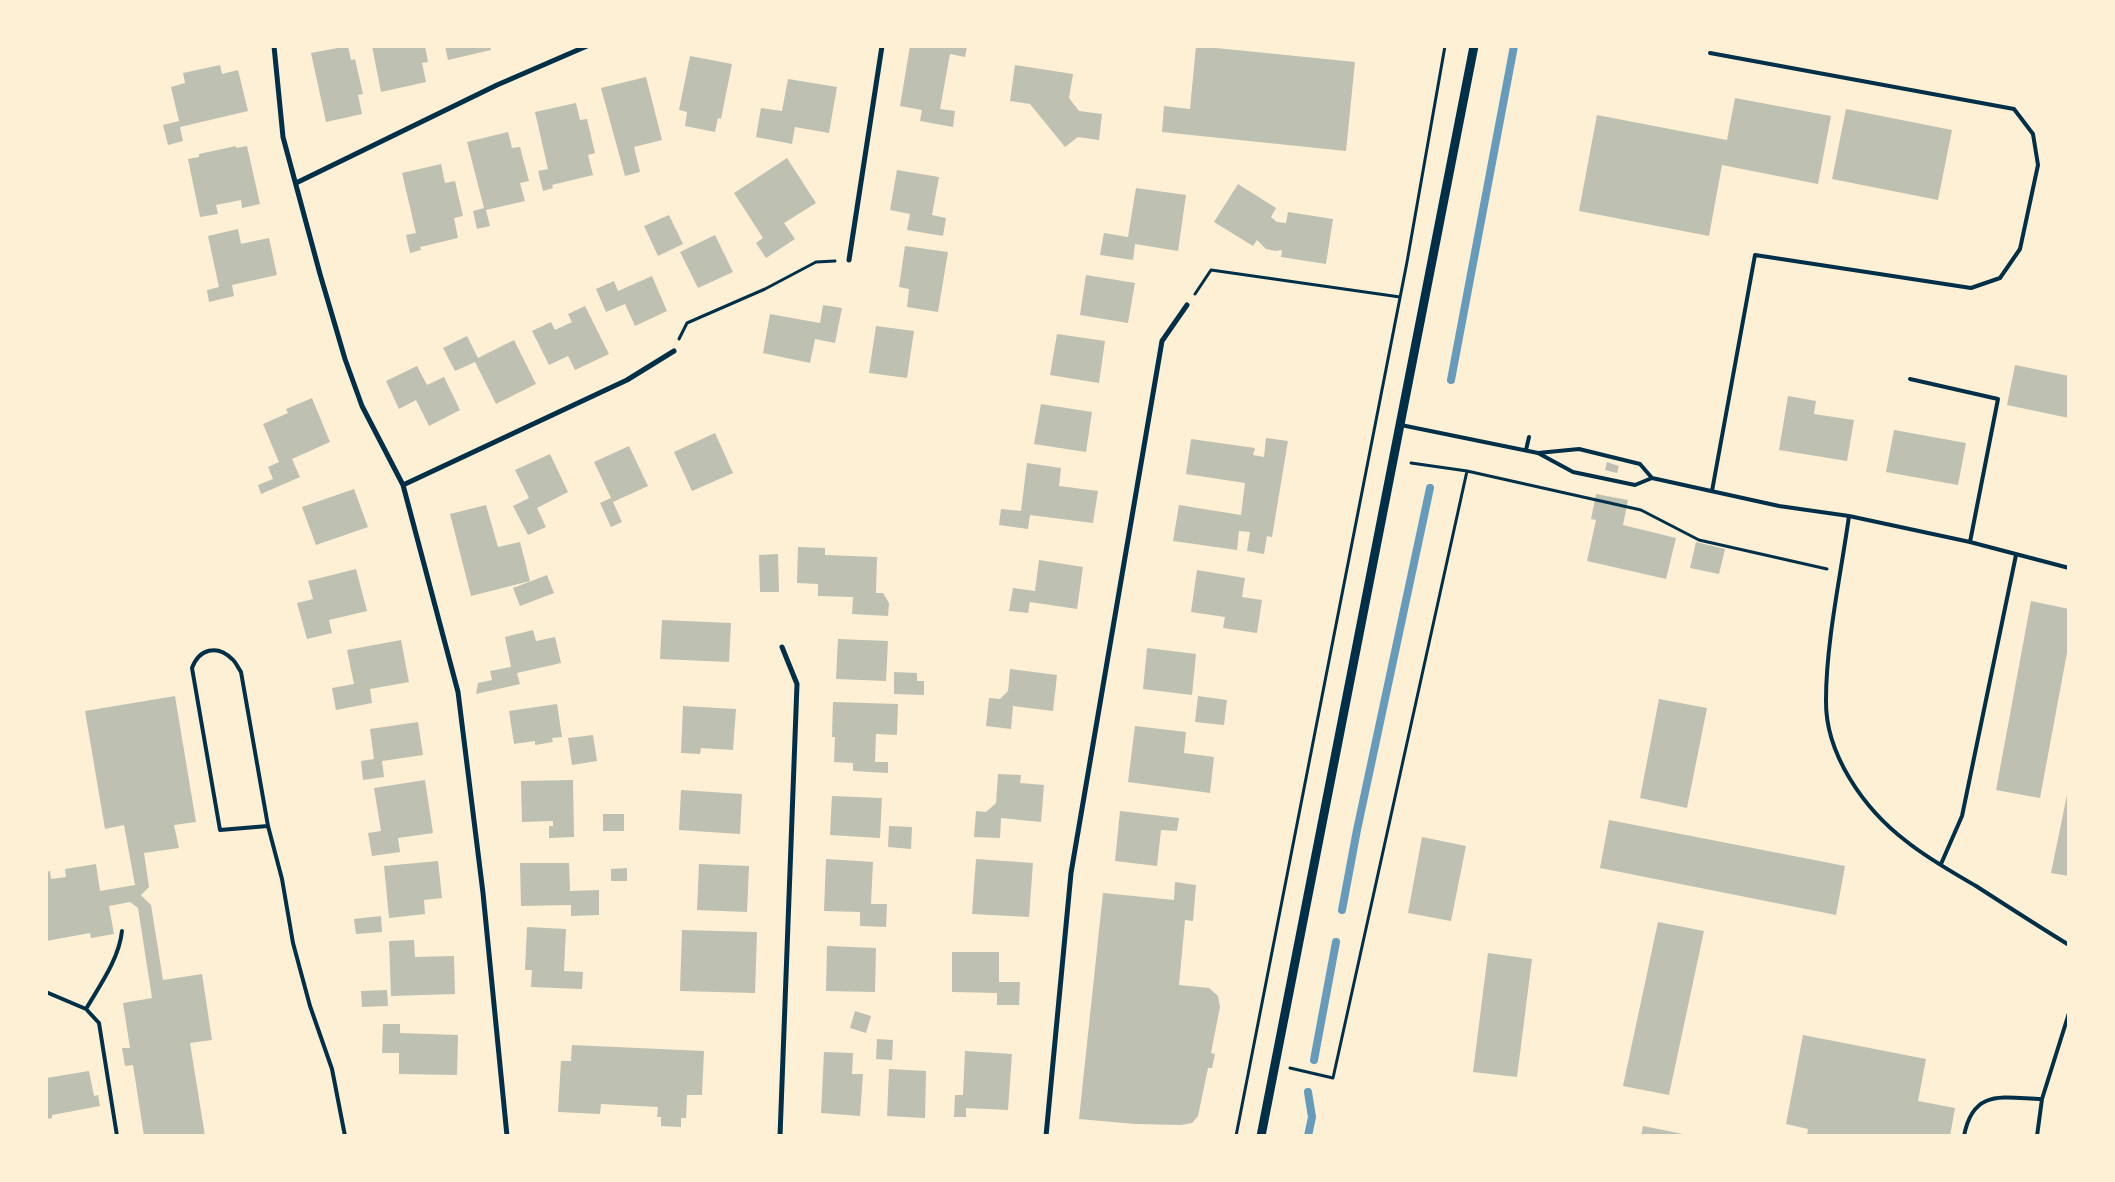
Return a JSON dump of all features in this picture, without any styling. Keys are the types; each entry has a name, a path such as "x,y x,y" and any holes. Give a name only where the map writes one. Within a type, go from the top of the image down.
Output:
{"street":[{"path":"274,46 283,137 345,359 362,406 403,485 458,692 483,893 507,1136"},
{"path":"296,183 497,85 587,46"},
{"path":"849,260 882,46"},
{"path":"1261,1136 1474,46"},
{"path":"1046,1136 1071,873 1160,350 1162,341 1187,305"},
{"path":"403,485 626,380 674,351"},
{"path":"780,1136 797,684 782,648"}],"lane":[{"path":"1710,53 2014,109 2033,134 2038,165 2020,249 2000,278 1971,288 1755,255 1712,491"},
{"path":"1910,379 1998,399 1970,542"},
{"path":"1400,425 1538,453 1573,472 1636,486 1652,478"},
{"path":"1526,450 1529,437"},
{"path":"1538,453 1579,449 1640,464 1652,478 1779,506 1849,516 1970,542 2069,568"},
{"path":"1849,516 1826,702 1830,736 1842,765 1863,797 1881,819 1906,841 2069,945"},
{"path":"1941,864 1962,816 2016,554"},
{"path":"268,826 220,830 192,668 196,658 202,652 218,650 233,659 241,672 268,826 282,879 293,943 310,1006 332,1070 345,1136"},
{"path":"86,1009 113,961 121,943 122,931"},
{"path":"46,992 86,1009 99,1023 117,1136"},
{"path":"2037,1136 2042,1100 2069,1013"},
{"path":"1964,1136 1967,1118 1976,1105 1994,1098 2042,1100"}],"path":[{"path":"1236,1136 1400,296 1445,46"},
{"path":"674,351 687,324 765,289 816,262 849,260"},
{"path":"1187,305 1210,270 1400,296"},
{"path":"1368,456 1468,471 1640,510 1699,540 1841,572"},
{"path":"1251,1060 1333,1078 1468,471"}],"building":[{"path":"348,46 351,60 355,59 363,94 358,95 362,114 326,122 311,53"},
{"path":"372,46 425,46 428,62 422,63 426,82 381,92"},
{"path":"445,46 490,46 491,50 448,60"},
{"path":"910,46 967,46 965,57 950,54 940,109 955,111 953,127 920,121 922,110 900,106"},
{"path":"1196,46 1355,62 1346,151 1162,132 1164,106 1190,109"},
{"path":"690,56 732,64 721,119 718,118 715,132 685,126 687,112 679,110"},
{"path":"220,65 222,74 238,70 248,111 180,127 183,141 168,145 163,125 179,121 171,87 185,83 183,73"},
{"path":"1015,65 1073,74 1069,98 1079,111 1102,114 1099,140 1078,137 1065,147 1030,104 1010,101"},
{"path":"646,77 662,140 634,147 640,172 625,176 601,88"},
{"path":"788,79 837,87 829,133 795,127 792,144 756,137 761,108 782,111"},
{"path":"1735,98 1831,116 1818,184 1722,165 1709,236 1579,211 1597,115 1727,140"},
{"path":"576,103 580,120 587,119 595,153 588,155 593,175 552,185 553,188 543,191 538,171 548,169 535,112"},
{"path":"1846,109 1952,130 1938,200 1832,179"},
{"path":"508,132 512,148 520,147 529,181 520,183 525,201 486,210 490,226 477,229 473,211 484,208 467,142"},
{"path":"236,146 236,148 247,146 260,204 242,208 241,200 216,205 218,214 200,217 188,159 199,157 199,154"},
{"path":"787,158 816,203 784,223 795,239 766,258 756,243 763,238 734,193"},
{"path":"441,164 445,183 455,181 463,216 454,218 458,238 420,247 421,250 410,253 406,235 416,233 402,173"},
{"path":"897,170 939,177 932,215 946,218 943,236 907,230 910,214 890,210"},
{"path":"1238,184 1276,208 1271,217 1277,222 1286,223 1288,212 1333,219 1326,264 1281,257 1282,250 1266,249 1257,240 1253,246 1214,222"},
{"path":"1136,188 1186,195 1178,251 1135,244 1133,260 1100,255 1104,233 1128,237"},
{"path":"669,215 683,244 658,256 644,226"},
{"path":"238,229 241,244 269,238 277,275 232,285 234,296 209,302 207,290 219,287 208,236"},
{"path":"715,235 733,272 698,288 680,252"},
{"path":"905,246 948,252 938,312 907,307 909,289 899,287"},
{"path":"1086,275 1135,283 1128,323 1080,315"},
{"path":"652,276 667,311 635,326 625,304 606,312 596,289 614,281 618,291"},
{"path":"823,305 842,308 835,343 815,339 810,363 763,353 770,314 820,323"},
{"path":"585,306 609,354 575,370 568,356 549,365 532,331 551,322 555,330 572,322 568,314"},
{"path":"876,326 914,331 907,378 869,373"},
{"path":"1057,334 1105,341 1099,383 1050,375"},
{"path":"467,336 478,358 514,340 536,384 496,404 475,362 455,371 443,348"},
{"path":"2015,365 2069,376 2069,418 2007,405"},
{"path":"417,366 427,385 444,377 460,410 429,426 416,400 399,409 386,381"},
{"path":"1788,396 1816,401 1814,414 1854,420 1847,461 1779,450"},
{"path":"312,398 330,442 292,459 300,477 261,494 258,485 273,479 268,467 279,462 263,424 288,413 286,409"},
{"path":"1041,404 1092,412 1086,452 1034,444"},
{"path":"1894,430 1966,443 1958,485 1886,472"},
{"path":"715,433 733,473 692,491 674,452"},
{"path":"1266,438 1288,441 1272,537 1267,536 1264,554 1247,551 1250,532 1239,531 1237,550 1173,541 1179,505 1241,515 1245,483 1186,474 1191,439 1255,448 1253,455 1264,457"},
{"path":"629,446 648,486 613,502 622,522 611,527 600,503 611,498 594,462"},
{"path":"550,454 568,492 537,508 546,527 528,535 513,506 529,498 515,470"},
{"path":"1607,462 1619,466 1617,473 1605,470"},
{"path":"1027,463 1061,468 1059,486 1098,491 1093,523 1030,515 1028,529 999,525 1001,509 1021,511"},
{"path":"354,489 368,527 316,545 302,507"},
{"path":"1596,494 1628,500 1623,525 1676,538 1666,579 1587,561 1596,520 1591,519"},
{"path":"486,505 498,547 520,542 530,581 471,596 450,514"},
{"path":"1696,542 1725,549 1719,574 1690,568"},
{"path":"798,547 825,548 825,555 877,557 876,593 883,593 889,603 888,616 852,614 853,597 818,596 818,584 797,583"},
{"path":"778,554 779,592 760,592 759,555"},
{"path":"1039,560 1083,567 1077,609 1030,602 1028,613 1009,611 1013,588 1035,591"},
{"path":"356,569 367,611 329,620 332,633 307,639 297,603 313,599 308,581"},
{"path":"1197,570 1245,578 1242,597 1262,600 1257,633 1223,628 1225,617 1191,612"},
{"path":"547,575 554,593 520,606 513,588"},
{"path":"2031,601 2069,609 2069,642 2040,798 1996,790"},
{"path":"662,620 731,623 729,662 660,659"},
{"path":"533,630 536,641 555,637 561,663 517,673 520,684 476,694 478,683 492,680 490,671 511,667 505,637"},
{"path":"838,639 888,641 886,681 836,679"},
{"path":"401,640 409,682 370,689 372,703 336,710 332,688 354,684 347,650"},
{"path":"1147,648 1196,654 1192,695 1143,689"},
{"path":"1010,669 1057,675 1053,711 1013,706 1011,729 986,726 989,698 1000,699 1008,691"},
{"path":"894,672 917,673 917,681 924,681 924,695 894,694"},
{"path":"175,696 196,822 174,825 179,848 144,853 149,887 141,895 151,905 163,980 202,974 212,1040 190,1043 205,1136 144,1136 133,1065 125,1066 122,1048 130,1048 123,1003 152,998 138,908 130,902 109,906 114,934 91,938 90,933 46,941 46,872 50,871 51,879 66,877 65,869 96,864 100,891 135,885 124,825 105,829 85,711"},
{"path":"1198,696 1227,700 1224,725 1195,722"},
{"path":"1659,699 1707,708 1687,808 1640,798"},
{"path":"833,702 898,704 897,735 876,734 875,762 888,762 888,773 853,771 853,763 834,762 835,737 832,737"},
{"path":"557,704 562,737 552,738 553,742 535,745 535,741 514,744 509,711"},
{"path":"683,706 736,709 733,750 701,748 700,754 681,753"},
{"path":"418,722 423,755 382,761 384,777 363,780 361,761 374,759 370,729"},
{"path":"1135,726 1186,732 1184,753 1214,757 1210,793 1128,782"},
{"path":"593,735 597,761 572,765 568,738"},
{"path":"998,774 1021,775 1020,783 1044,785 1041,822 1001,818 1000,838 974,837 976,811 986,812 996,803"},
{"path":"425,780 433,833 398,838 400,852 372,856 368,833 381,831 374,788"},
{"path":"573,780 574,837 549,838 549,826 553,826 553,821 522,822 521,781"},
{"path":"681,790 742,794 740,834 679,830"},
{"path":"2069,790 2069,876 2051,873"},
{"path":"832,796 882,798 880,838 830,835"},
{"path":"1120,811 1179,818 1177,831 1161,830 1157,866 1115,861"},
{"path":"603,814 624,814 624,831 603,831"},
{"path":"1609,820 1845,866 1836,915 1600,868"},
{"path":"889,826 912,827 911,849 888,847"},
{"path":"1422,837 1466,846 1451,921 1408,913"},
{"path":"826,859 873,862 871,904 887,904 886,927 860,926 860,912 824,911"},
{"path":"976,859 1033,863 1029,917 972,914"},
{"path":"438,861 442,898 424,900 425,914 389,918 384,866"},
{"path":"520,863 569,863 570,891 599,890 599,915 571,916 571,905 521,906"},
{"path":"699,864 749,866 747,912 697,910"},
{"path":"627,868 627,881 611,881 611,869"},
{"path":"1175,882 1196,885 1193,921 1185,920 1179,985 1209,988 1218,996 1220,1007 1211,1053 1215,1054 1212,1068 1208,1068 1198,1116 1192,1123 1181,1125 1135,1124 1079,1119 1103,893 1174,900"},
{"path":"381,916 382,932 356,934 354,919"},
{"path":"1658,922 1704,931 1669,1095 1623,1086"},
{"path":"527,927 566,929 564,971 583,972 582,989 531,987 532,970 525,970"},
{"path":"682,930 757,932 755,993 680,991"},
{"path":"414,940 415,957 454,956 455,994 391,996 389,941"},
{"path":"827,946 876,948 875,992 826,991"},
{"path":"952,952 999,952 999,982 1020,982 1019,1005 997,1005 997,993 952,992"},
{"path":"1488,953 1532,959 1517,1077 1473,1072"},
{"path":"387,990 388,1006 362,1007 361,991"},
{"path":"855,1011 871,1016 866,1033 850,1028"},
{"path":"383,1024 400,1024 400,1033 458,1035 457,1075 399,1074 399,1053 382,1053"},
{"path":"1803,1035 1926,1059 1918,1101 1955,1108 1950,1136 1807,1136 1808,1129 1786,1124"},
{"path":"877,1039 893,1040 892,1060 876,1059"},
{"path":"572,1045 704,1051 702,1095 687,1095 686,1118 681,1118 681,1127 661,1126 661,1117 657,1117 658,1107 601,1104 600,1114 558,1112 561,1061 571,1061"},
{"path":"965,1051 1012,1054 1008,1110 966,1108 966,1117 954,1117 955,1095 963,1095"},
{"path":"824,1052 853,1053 852,1074 863,1074 860,1116 821,1113"},
{"path":"889,1069 926,1071 925,1118 887,1116"},
{"path":"89,1071 94,1096 98,1095 100,1106 52,1115 52,1118 46,1119 46,1078"},
{"path":"1643,1126 1688,1135 1688,1136 1641,1136"}],"waterway":[{"path":"1451,380 1514,46"},
{"path":"1342,910 1357,830 1430,488"},
{"path":"1314,1060 1336,942"},
{"path":"1308,1092 1312,1117 1308,1136"}]}
